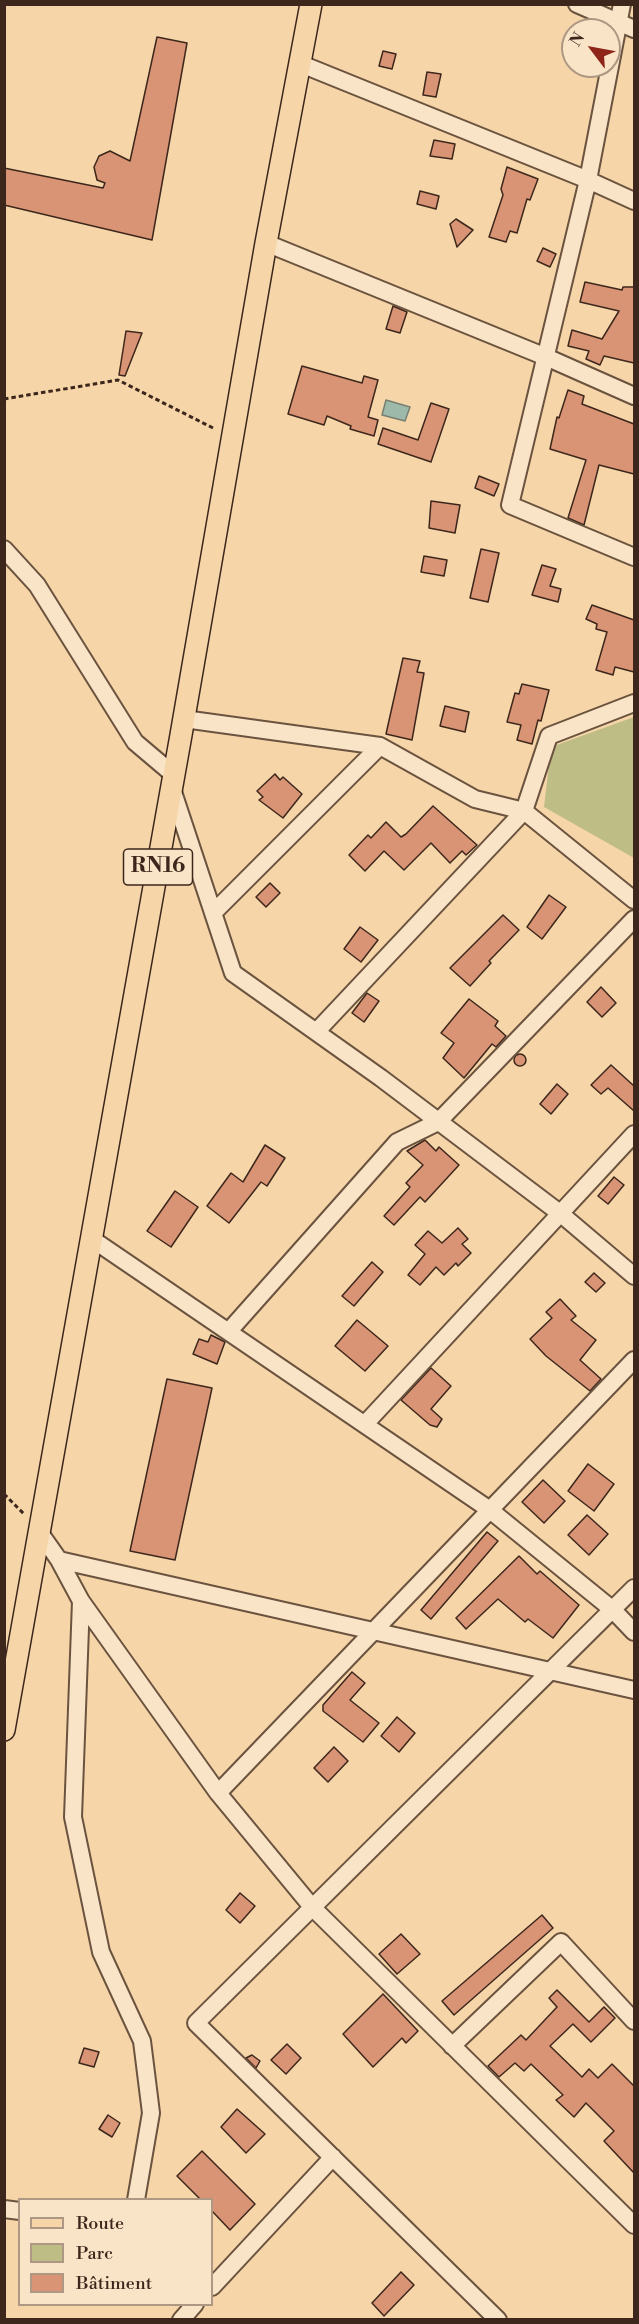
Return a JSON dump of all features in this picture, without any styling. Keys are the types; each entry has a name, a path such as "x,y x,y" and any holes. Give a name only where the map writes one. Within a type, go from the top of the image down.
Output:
{"main road":[{"name":"RN16","path":"4,1730 173,782 266,243 302,64 311,4"}],"street":[{"path":"577,4 627,26"},
{"path":"622,4 627,26 510,505 634,557"},
{"path":"302,64 588,180 634,201"},
{"path":"266,243 546,357 634,396"},
{"path":"4,549 37,585 135,742 173,782 233,972 561,1214 634,1276"},
{"path":"316,1032 524,811 549,736 634,703"},
{"path":"184,719 380,746 475,799 524,811 634,900"},
{"path":"213,913 380,746"},
{"path":"229,1331 397,1142 438,1122 634,919"},
{"path":"365,1424 634,1134"},
{"path":"92,1239 490,1510 613,1610 634,1632"},
{"path":"218,1793 634,1360"},
{"path":"40,1533 59,1560 81,1601 218,1793 312,1907 634,2225"},
{"path":"59,1560 634,1690"},
{"path":"498,2319 196,2023 553,1671 634,1588"},
{"path":"81,1601 73,1817 101,1952 142,2041 151,2113 136,2198"},
{"path":"452,2046 561,1942 634,2021"},
{"path":"213,2286 333,2157"},
{"path":"181,2319 193,2306"}],"path":[{"path":"4,399 118,380 232,438"}],"green space":[{"path":"634,717 634,858 544,807 551,747"}],"shaded area":[{"path":"386,400 410,407 405,421 382,415"}],"building":[{"path":"157,37 187,43 152,240 4,205 4,168 103,188 105,183 97,180 94,167 99,156 110,151 130,161"},
{"path":"383,51 396,54 392,69 379,66"},
{"path":"427,72 441,74 436,97 423,95"},
{"path":"434,140 455,144 452,159 430,156"},
{"path":"507,167 538,179 530,200 527,199 517,233 510,231 506,242 489,237 503,195 501,189"},
{"path":"420,191 439,196 436,209 417,204"},
{"path":"456,219 473,230 457,247 450,224"},
{"path":"543,248 556,254 550,267 537,261"},
{"path":"585,282 622,290 623,287 634,287 634,363 604,356 600,365 586,359 589,351 568,346 572,330 602,339 619,311 580,302"},
{"path":"393,306 407,312 400,333 386,329"},
{"path":"126,331 142,333 125,376 119,375"},
{"path":"302,366 362,383 364,376 378,380 368,417 378,420 374,436 350,429 351,426 327,416 324,425 288,414"},
{"path":"568,390 584,396 582,404 634,424 634,474 599,465 584,525 568,518 586,460 550,449 557,417 559,418"},
{"path":"431,403 449,409 431,462 378,444 383,428 418,440"},
{"path":"479,476 499,484 494,496 475,488"},
{"path":"431,501 460,505 455,533 429,528"},
{"path":"481,549 499,553 488,602 470,598"},
{"path":"424,556 447,560 444,576 421,572"},
{"path":"542,565 556,569 550,586 561,589 558,602 532,595"},
{"path":"592,605 634,620 634,672 615,667 613,675 596,670 607,632 596,629 597,624 586,619"},
{"path":"403,658 420,661 417,672 424,673 412,740 386,734"},
{"path":"522,684 549,690 532,744 517,740 521,725 507,722 515,693 519,694"},
{"path":"445,706 469,712 465,732 440,726"},
{"path":"275,774 280,780 283,777 302,794 283,818 259,800 263,797 257,791"},
{"path":"433,806 477,845 466,855 462,851 450,863 431,843 404,870 384,851 365,871 349,855 368,835 371,838 386,822 401,837"},
{"path":"270,883 280,893 266,907 256,897"},
{"path":"549,895 566,907 542,939 527,927"},
{"path":"503,915 519,930 489,961 491,963 470,986 450,968"},
{"path":"360,927 378,940 361,962 344,949"},
{"path":"601,987 616,1003 602,1017 587,1002"},
{"path":"367,993 379,1001 364,1022 352,1013"},
{"path":"469,999 498,1021 495,1026 506,1036 496,1047 492,1044 464,1078 443,1058 454,1043 441,1033"},
{"path":"522,1054 526,1060 522,1066 518,1066 514,1058"},
{"path":"611,1065 634,1086 634,1111 608,1088 601,1094 591,1085"},
{"path":"557,1084 568,1094 551,1114 540,1104"},
{"path":"425,1140 436,1151 439,1147 459,1165 425,1202 420,1197 394,1225 384,1216 410,1187 406,1183 423,1165 407,1151"},
{"path":"265,1145 285,1158 267,1186 261,1182 229,1223 207,1206 231,1173 243,1182"},
{"path":"614,1177 624,1185 608,1204 598,1196"},
{"path":"175,1191 198,1207 171,1247 147,1231"},
{"path":"458,1228 468,1239 462,1244 471,1253 458,1266 456,1263 444,1275 436,1267 420,1285 408,1275 425,1254 415,1245 428,1231 442,1243"},
{"path":"372,1262 383,1272 354,1306 342,1296"},
{"path":"594,1273 605,1283 596,1292 585,1282"},
{"path":"560,1299 576,1316 571,1320 596,1340 580,1360 601,1379 590,1391 546,1356 530,1339 552,1318 546,1312"},
{"path":"357,1320 388,1346 365,1371 335,1346"},
{"path":"211,1335 225,1342 217,1364 193,1354 199,1339 208,1342"},
{"path":"431,1368 451,1386 431,1409 442,1419 437,1427 430,1425 401,1400"},
{"path":"167,1379 212,1388 175,1560 130,1551"},
{"path":"588,1464 614,1484 594,1511 568,1491"},
{"path":"543,1480 565,1501 544,1523 522,1502"},
{"path":"587,1515 608,1534 589,1555 568,1535"},
{"path":"487,1532 498,1541 431,1619 421,1610"},
{"path":"519,1556 537,1574 540,1571 579,1605 553,1638 528,1619 525,1622 498,1599 466,1629 456,1618"},
{"path":"352,1672 365,1683 350,1700 379,1723 363,1742 323,1711 323,1705"},
{"path":"397,1717 415,1733 399,1752 381,1736"},
{"path":"334,1747 348,1761 328,1782 314,1768"},
{"path":"240,1893 255,1906 240,1923 226,1910"},
{"path":"542,1915 553,1928 454,2015 442,2001"},
{"path":"401,1934 420,1954 397,1974 379,1954"},
{"path":"557,1990 589,2022 604,2007 615,2018 591,2042 573,2024 550,2046 582,2077 589,2069 598,2078 612,2064 634,2086 634,2173 604,2141 614,2131 586,2103 574,2117 556,2100 563,2095 531,2064 524,2071 515,2063 499,2077 488,2066 521,2035 526,2040 557,2007 549,1998"},
{"path":"383,1994 418,2031 406,2043 402,2038 373,2067 343,2034"},
{"path":"287,2044 301,2058 286,2074 271,2060"},
{"path":"84,2048 99,2052 94,2067 79,2063"},
{"path":"252,2055 260,2061 256,2068 246,2058"},
{"path":"237,2109 265,2134 246,2153 221,2127"},
{"path":"108,2115 120,2123 112,2137 99,2129"},
{"path":"202,2151 255,2204 230,2230 213,2212 213,2198 199,2198 177,2176"},
{"path":"401,2272 414,2285 384,2316 372,2303"}]}
